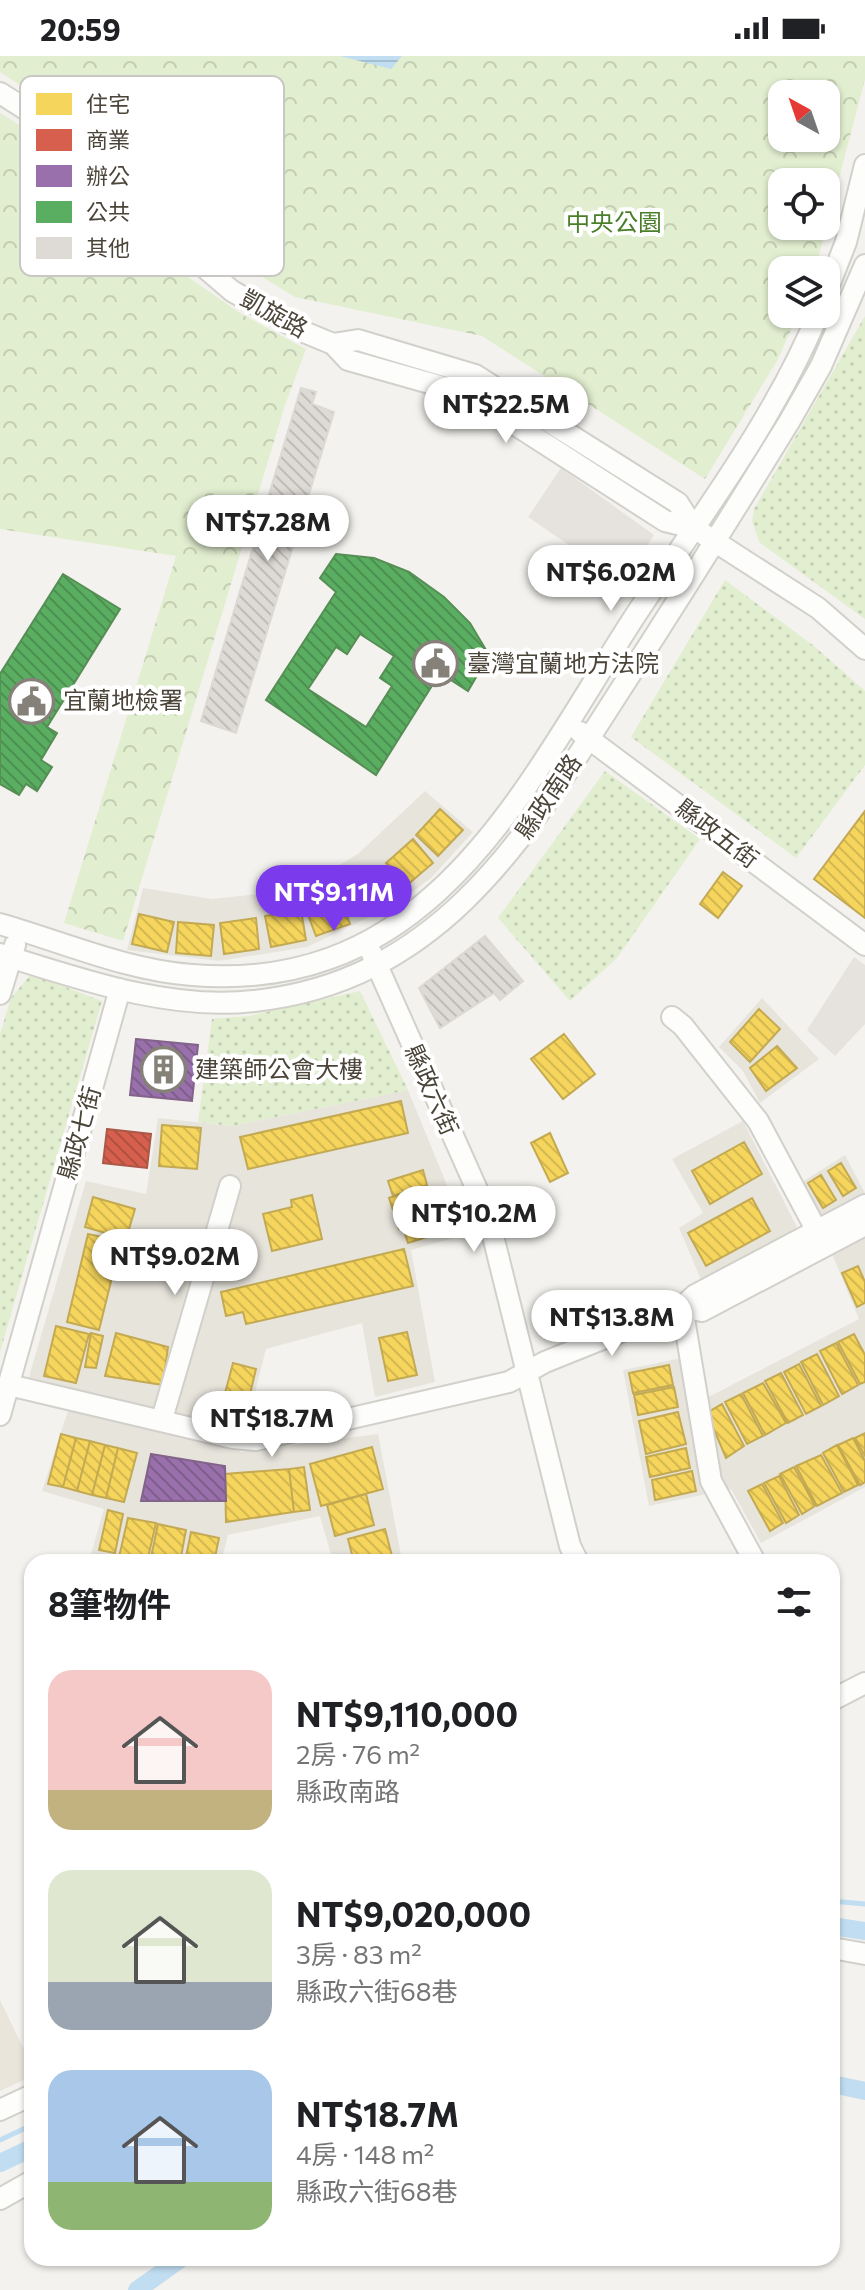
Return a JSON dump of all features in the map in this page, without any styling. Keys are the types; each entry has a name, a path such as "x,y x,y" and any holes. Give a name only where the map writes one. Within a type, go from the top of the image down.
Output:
{"street":[{"name":"凱旋路","path":"0,93 20,106"},
{"path":"840,257 865,165"},
{"name":"縣政南路","path":"6,956 120,989 201,1001 252,1002 304,993 376,966 416,943 462,907 500,866 589,738 715,542 821,366 865,265"},
{"name":"凱旋路","path":"214,276 232,291 304,332 333,344 348,360 466,397 665,521 694,528 818,608 865,649"},
{"name":"縣政南路","path":"10,927 146,969 194,976 277,970 327,959 368,943 443,890 479,853 569,723 767,411 811,328"},
{"name":"縣政五街","path":"569,723 865,945"},
{"path":"0,994 10,927"},
{"name":"縣政六街","path":"368,943 487,1212 574,1554"},
{"name":"縣政七街","path":"0,1415 120,989"},
{"path":"672,1017 683,1026 758,1121 821,1238"},
{"path":"162,1419 230,1186"},
{"path":"821,1238 865,1205"},
{"path":"9,1385 233,1438 256,1440 509,1382 526,1372 682,1307 695,1295 821,1238 865,1225"},
{"path":"682,1307 711,1481 751,1554"},
{"path":"840,1696 865,1683"},
{"path":"840,1949 865,1954"},
{"path":"0,2110 24,2099"},
{"path":"0,2199 24,2186"}],"shaded area":[{"path":"561,468 654,535 624,583 528,517"},
{"path":"425,791 473,832 431,878 396,904 307,947 219,961 127,950 143,888 212,899 269,893 322,876 359,853"},
{"path":"854,957 865,965 865,1024 835,1056 807,1030"},
{"path":"762,998 819,1059 760,1103 743,1071 719,1047"},
{"path":"408,1090 467,1234 411,1250 435,1382 375,1397 362,1323 266,1349 240,1452 378,1434 401,1554 331,1554 320,1516 228,1535 223,1554 91,1554 104,1509 42,1491 75,1389 29,1377 86,1181 146,1194 158,1118 232,1126"},
{"path":"743,1121 798,1229 702,1282 679,1228 703,1213 672,1159"},
{"path":"845,1155 865,1193 850,1203 865,1232 865,1487 761,1543 731,1489 649,1506 623,1370 682,1358 691,1406 859,1319 802,1182"},
{"path":"0,2000 24,2050 24,2080 0,2091"}],"green space":[{"name":"中央公園","path":"0,56 865,56 865,79 840,174 840,168 768,168 768,240 823,240 819,256 768,256 768,328 792,328 777,361 705,479 482,336 295,297 260,276 284,276 284,76 20,76 20,85 0,72"},
{"path":"0,113 20,125 20,276 188,276 240,313 306,349 285,405 123,941 64,923 176,556 0,529"},
{"path":"865,316 865,619 759,542 752,521 754,509"},
{"path":"725,580 814,646 865,691 865,765 796,858 631,737"},
{"path":"605,771 700,839 617,958 570,1001 498,918"},
{"path":"31,974 102,1001 0,1352 0,1034 11,998"},
{"path":"360,991 408,1090 232,1126 198,1122 212,1019 249,1016"}],"water":[{"path":"340,56 402,56 391,69"}],"building: 住宅":[{"path":"440,809 463,830 438,856 416,835"},
{"path":"865,811 865,918 814,879"},
{"path":"413,839 433,863 406,886 386,863"},
{"path":"381,869 395,896 363,913 349,885"},
{"path":"723,872 742,886 718,918 700,904"},
{"path":"339,894 350,924 316,936 305,907"},
{"path":"301,910 306,940 271,947 265,916"},
{"path":"139,914 174,922 167,952 132,944"},
{"path":"256,918 259,949 224,954 220,923"},
{"path":"178,922 214,925 211,956 176,953"},
{"path":"759,1009 780,1029 750,1062 730,1042"},
{"path":"564,1034 595,1074 563,1099 531,1059"},
{"path":"777,1046 797,1068 766,1091 750,1068"},
{"path":"401,1101 408,1133 248,1169 240,1137"},
{"path":"162,1125 201,1128 197,1169 159,1166"},
{"path":"550,1133 568,1173 550,1182 531,1143"},
{"path":"744,1142 762,1174 710,1204 692,1171"},
{"path":"841,1163 856,1188 843,1196 828,1171"},
{"path":"423,1170 427,1185 393,1196 388,1181"},
{"path":"821,1175 836,1200 823,1208 808,1183"},
{"path":"422,1187 426,1202 394,1213 389,1198"},
{"path":"312,1195 322,1239 272,1251 263,1214 292,1207 291,1200"},
{"path":"93,1197 135,1209 126,1239 85,1227"},
{"path":"752,1198 770,1231 706,1266 688,1233"},
{"path":"426,1202 431,1219 399,1229 394,1213"},
{"path":"437,1217 442,1232 408,1243 403,1228"},
{"path":"88,1234 121,1241 99,1330 67,1322"},
{"path":"404,1249 413,1286 246,1324 243,1312 226,1316 221,1292"},
{"path":"858,1266 865,1282 865,1303 857,1307 842,1273"},
{"path":"56,1326 89,1334 76,1383 44,1376"},
{"path":"407,1332 417,1375 388,1381 379,1338"},
{"path":"91,1333 103,1336 96,1368 85,1367"},
{"path":"116,1333 168,1347 163,1385 105,1376"},
{"path":"854,1334 865,1355 865,1382 860,1384 838,1342"},
{"path":"836,1343 858,1385 842,1394 820,1351"},
{"path":"817,1354 839,1396 823,1405 801,1362"},
{"path":"233,1363 256,1369 247,1407 223,1401"},
{"path":"799,1364 821,1406 806,1414 784,1372"},
{"path":"669,1365 673,1385 633,1393 629,1373"},
{"path":"781,1373 803,1415 788,1423 765,1381"},
{"path":"763,1383 786,1423 765,1435 743,1393"},
{"path":"674,1387 678,1407 638,1415 634,1395"},
{"path":"741,1394 763,1436 747,1444 725,1402"},
{"path":"722,1404 744,1446 726,1458 707,1413"},
{"path":"678,1412 686,1444 646,1454 639,1421"},
{"path":"865,1433 865,1456 855,1438"},
{"path":"61,1434 76,1438 63,1487 48,1484"},
{"path":"76,1438 90,1441 77,1491 63,1487"},
{"path":"853,1438 865,1461 865,1482 860,1485 838,1445"},
{"path":"90,1441 105,1445 92,1495 77,1491"},
{"path":"105,1445 118,1448 106,1498 92,1495"},
{"path":"837,1445 858,1485 844,1492 823,1453"},
{"path":"372,1447 383,1489 321,1506 310,1464"},
{"path":"118,1448 137,1453 124,1502 106,1498"},
{"path":"686,1448 690,1468 650,1477 646,1457"},
{"path":"821,1455 842,1493 817,1506 796,1466"},
{"path":"304,1467 310,1510 294,1512 289,1469"},
{"path":"794,1467 815,1506 802,1514 780,1474"},
{"path":"289,1469 294,1512 226,1522 225,1474"},
{"path":"692,1471 696,1491 655,1500 652,1480"},
{"path":"779,1476 799,1515 786,1523 764,1483"},
{"path":"762,1484 783,1523 770,1531 748,1491"},
{"path":"366,1494 374,1525 335,1536 327,1505"},
{"path":"108,1510 123,1514 115,1553 99,1550"},
{"path":"128,1518 156,1523 149,1554 120,1554"},
{"path":"158,1524 186,1530 182,1554 152,1554"},
{"path":"385,1529 391,1554 352,1554 348,1539"},
{"path":"191,1532 219,1538 216,1554 187,1554"}],"building: 商業":[{"path":"107,1129 151,1134 147,1168 103,1163"}],"building: 辦公":[{"name":"建築師公會大樓","path":"136,1039 198,1045 192,1101 130,1095"},
{"path":"151,1454 225,1466 226,1501 141,1501"}],"building: 公共":[{"name":"臺灣宜蘭地方法院","path":"336,554 374,558 409,572 444,597 470,623 489,655 468,691 440,673 376,775 266,700 336,592 320,578","holes":["360,634 394,656 380,678 392,686 366,727 308,689 336,647 347,654"]},
{"name":"宜蘭地檢署","path":"63,574 120,609 47,727 57,733 41,760 52,767 37,791 26,784 19,795 0,784 0,674"}],"building: 其他":[{"path":"301,388 316,392 312,404 334,412 236,733 201,721"},
{"path":"485,936 523,981 500,1000 494,993 440,1028 419,988"}],"waterway":[{"path":"840,1902 865,1904"},
{"path":"840,1927 865,1931"},
{"path":"840,2086 865,2091"},
{"path":"0,2140 24,2129"},
{"path":"0,2163 24,2152"},
{"path":"137,2290 171,2266"}],"place":[{"name":"臺灣宜蘭地方法院","path":"436,664"},
{"name":"宜蘭地檢署","path":"32,701"},
{"name":"建築師公會大樓","path":"164,1070"}]}
